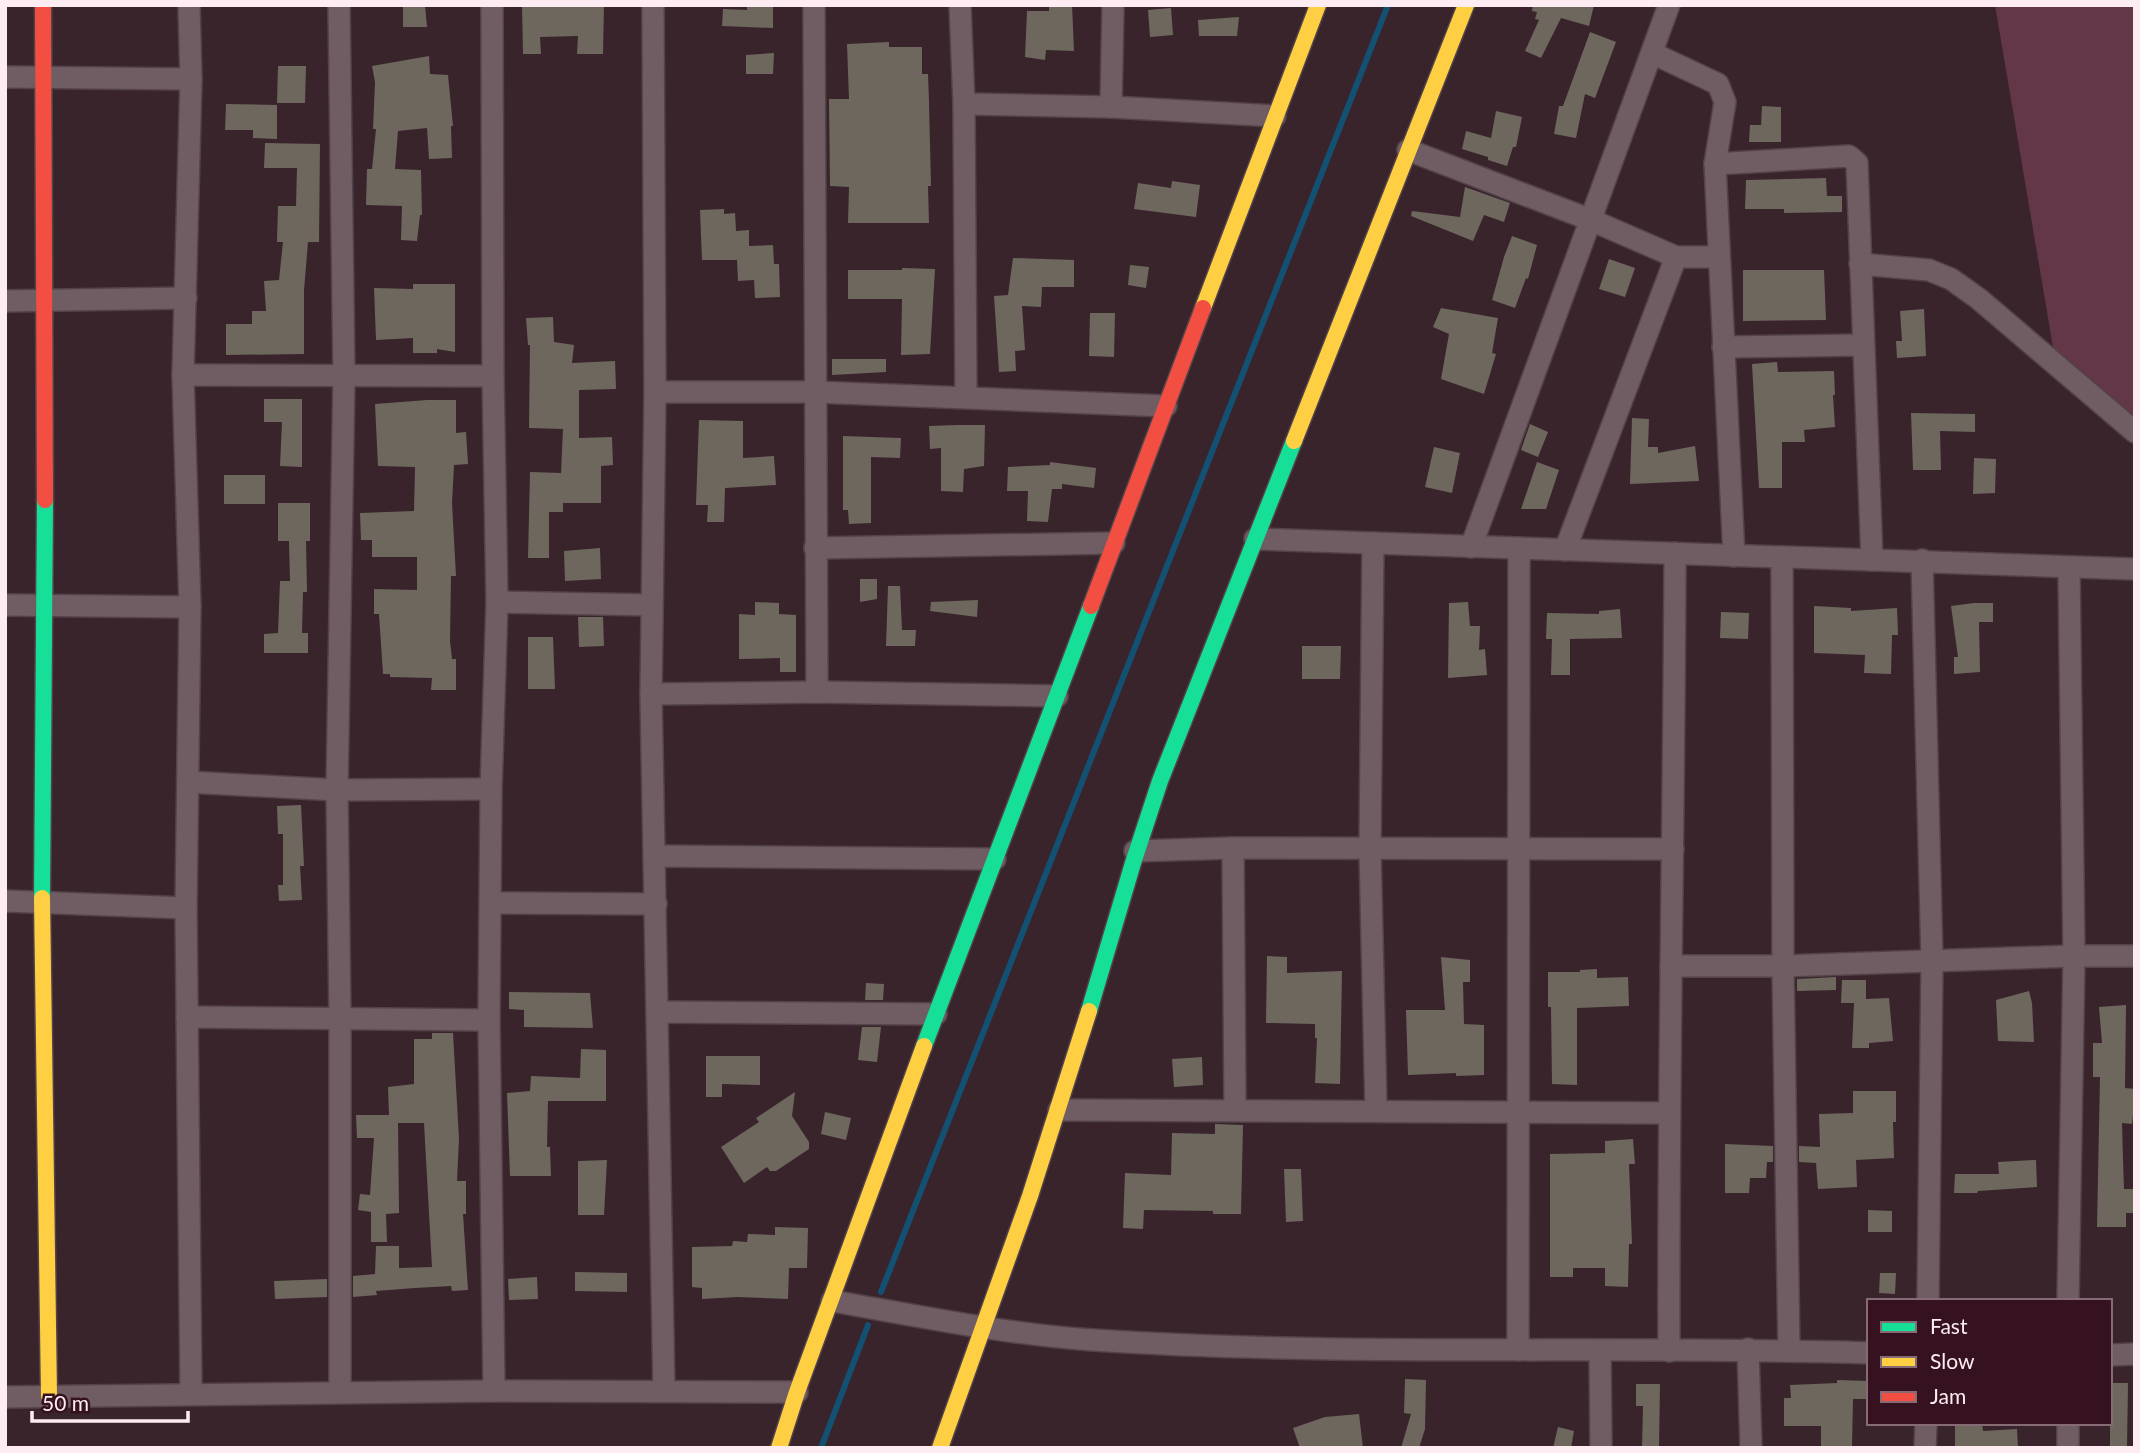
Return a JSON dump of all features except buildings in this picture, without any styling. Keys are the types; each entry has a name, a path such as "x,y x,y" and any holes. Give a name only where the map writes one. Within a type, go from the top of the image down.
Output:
{"street":[{"path":"43,5 45,606 42,902 49,1396"},
{"path":"190,5 191,79 183,374 190,607 186,908 191,1393"},
{"path":"339,5 344,376 337,790 340,1392"},
{"path":"492,5 493,376 497,602 491,789 489,1020 494,1391"},
{"path":"653,5 655,392 651,694 664,1391"},
{"path":"814,5 817,692"},
{"path":"960,5 964,104 967,397"},
{"path":"1111,107 1113,5"},
{"path":"779,1448 797,1392 936,1014 1318,5"},
{"path":"940,1448 1059,1110 1135,851 1160,781 1466,5"},
{"path":"1471,547 1669,5"},
{"path":"1652,53 1718,84 1725,102 1715,164 1734,556"},
{"path":"5,77 191,79"},
{"path":"964,104 1111,107 1275,116"},
{"path":"1408,150 1591,220 1676,257 1719,257"},
{"path":"1715,164 1849,156 1857,163 1872,560"},
{"path":"1565,550 1676,257"},
{"path":"1860,264 1929,270 1951,278 2135,432"},
{"path":"5,301 186,298"},
{"path":"1723,347 1863,345"},
{"path":"183,374 493,376"},
{"path":"655,392 815,392 1166,405"},
{"path":"1255,539 2135,569"},
{"path":"815,548 1114,543"},
{"path":"1373,543 1370,850 1376,1110"},
{"path":"1518,1350 1519,549"},
{"path":"1669,1351 1668,1113 1674,849 1675,553"},
{"path":"1782,558 1783,966 1789,1350"},
{"path":"1922,560 1932,961 1928,1299"},
{"path":"2068,1299 2074,956 2069,567"},
{"path":"497,602 651,605"},
{"path":"5,605 190,607"},
{"path":"651,694 817,692 1057,696"},
{"path":"188,782 337,790 491,789"},
{"path":"1135,851 1233,848 1674,849"},
{"path":"1233,848 1235,1110"},
{"path":"654,856 995,859"},
{"path":"5,901 186,908"},
{"path":"491,903 656,904"},
{"path":"1671,966 1783,966 2135,956"},
{"path":"657,1012 936,1014"},
{"path":"187,1017 489,1020"},
{"path":"1059,1110 1668,1113"},
{"path":"832,1301 984,1328 1091,1340 1239,1347 1669,1351 1748,1349 1867,1353"},
{"path":"1748,1349 1751,1448"},
{"path":"1600,1350 1601,1448"},
{"path":"2112,1355 2135,1354"},
{"path":"5,1397 494,1391 797,1392"},
{"path":"1925,1448 1926,1425"},
{"path":"2068,1425 2068,1448"}],"shaded area":[{"path":"1995,5 2135,5 2135,417 2053,347"}],"waterway":[{"path":"881,1292 1388,5"},
{"path":"821,1448 868,1325"}],"traffic: fast":[{"path":"1089,1011 1160,781 1294,441"},
{"path":"42,898 45,500"},
{"path":"924,1046 1091,606"}],"traffic: slow":[{"path":"1203,308 1318,5"},
{"path":"1294,441 1466,5"},
{"path":"42,898 49,1396"},
{"path":"940,1448 1030,1196 1089,1011"},
{"path":"779,1448 924,1046"}],"traffic: jam":[{"path":"43,5 45,500"},
{"path":"1091,606 1203,308"}]}
